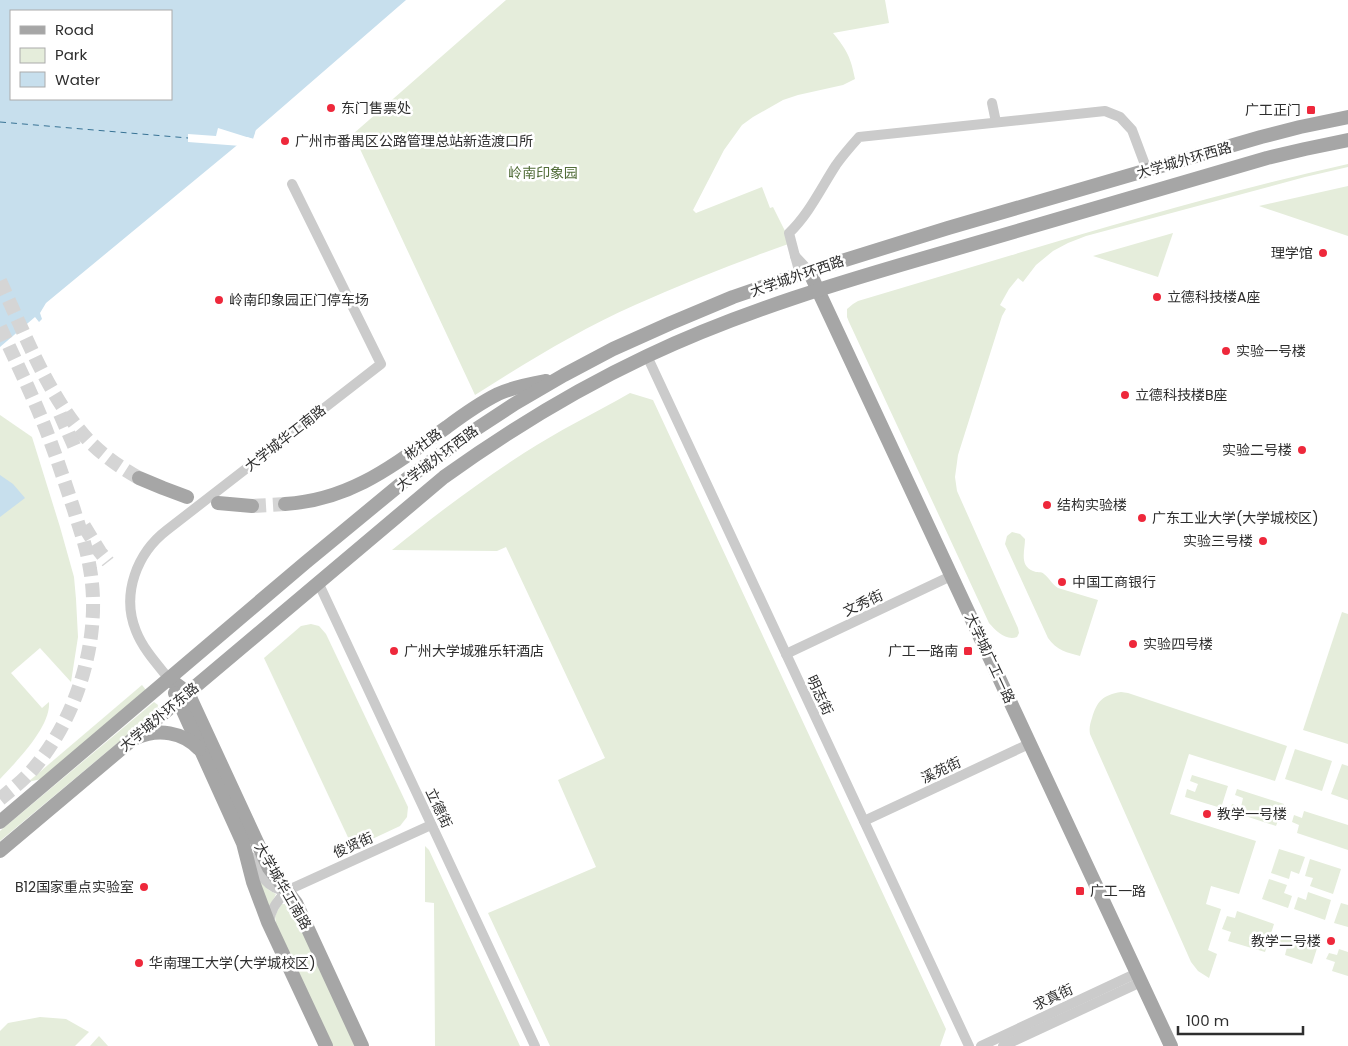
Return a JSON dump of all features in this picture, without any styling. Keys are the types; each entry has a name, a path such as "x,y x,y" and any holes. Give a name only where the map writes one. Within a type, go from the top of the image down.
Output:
{"main road":[{"name":"大学城外环西路","path":"305,563 431,460 467,435 516,403 558,379 613,349 655,330 733,297 804,272 1280,132 1348,117"},
{"name":"大学城外环西路","path":"318,582 421,495 479,452 560,402 647,356 678,342 813,292 955,249 1267,158 1348,140"},
{"name":"大学城广工一路","path":"804,272 1134,980 1160,1046"},
{"path":"752,291 759,291 765,299 764,306 759,311"},
{"name":"彬社路","path":"285,504 307,502 366,482 386,471 469,411 497,394 519,387 558,379"},
{"path":"139,478 187,497"},
{"path":"218,504 252,506"},
{"name":"大学城外环东路","path":"0,822 305,563"},
{"name":"大学城外环东路","path":"0,851 318,582"},
{"name":"大学城华工南路","path":"169,679 183,697 269,868 296,904 362,1046"},
{"name":"大学城华工南路","path":"183,697 204,758 243,843 253,882 269,923 326,1046"},
{"path":"131,740 147,734 173,734 193,744 204,758"},
{"name":"大学城广工一路","path":"1134,980 1170,1046"}],"street":[{"path":"992,103 996,122"},
{"path":"804,272 795,256 789,233 795,228 817,198 837,163 859,137 1105,111 1120,118 1132,130 1147,170"},
{"name":"大学城华工南路","path":"169,679 149,654 138,635 132,618 131,588 142,557 161,534 381,364 292,184"},
{"name":"明志街","path":"647,356 969,1046"},
{"name":"文秀街","path":"786,654 947,578"},
{"name":"立德街","path":"318,582 535,1046"},
{"name":"溪苑街","path":"864,821 1025,746"},
{"name":"俊贤街","path":"286,891 431,825"},
{"path":"243,843 265,881 286,891 274,907 269,923"},
{"name":"求真街","path":"981,1046 1134,980"},
{"name":"求真街","path":"1003,1046 1134,980"}],"green space":[{"name":"岭南印象园","path":"506,0 885,0 889,23 833,33 848,54 855,79 843,85 783,100 742,125 724,150 693,210 696,213 762,187 770,208 773,207 791,243 693,280 614,315 554,347 475,395 353,134"},
{"path":"1348,164 1348,167 1086,236 1053,251 1036,265 1023,282 1018,278 1009,289 1000,305 1006,309 1002,316 958,455 955,477 957,491 1019,633 1017,637 1009,638 998,632 989,623 849,322 847,309 858,301 1102,228 1225,194"},
{"path":"1348,186 1348,236 1259,206"},
{"path":"1173,233 1158,277 1093,256"},
{"path":"630,393 653,400 946,1029 940,1046 550,1046 488,913 596,867 558,780 605,758 506,547 497,551 392,550 424,524 524,453"},
{"path":"0,415 32,437 74,577 78,637 71,682 40,648 11,673 42,708 49,702 48,712 39,733 0,779"},
{"path":"1012,532 1020,534 1025,539 1024,561 1034,572 1043,573 1058,588 1098,600 1080,656 1058,648 1048,638 1005,544 1007,536"},
{"path":"1342,612 1348,614 1348,744 1303,730"},
{"path":"311,624 319,626 326,634 408,807 407,817 400,826 353,848 264,658 301,626"},
{"path":"142,685 146,690 41,779 28,782"},
{"path":"1121,692 1287,746 1275,781 1189,754 1170,814 1256,841 1239,894 1211,886 1206,904 1221,909 1208,950 1217,954 1209,978 1198,971 1191,962 1090,734 1091,722 1099,703 1105,697"},
{"path":"154,702 158,705 157,710 0,841 0,831"},
{"path":"1295,749 1332,761 1322,791 1285,779"},
{"path":"1342,764 1348,766 1348,800 1331,794"},
{"path":"1192,775 1228,786 1221,808 1185,797 1187,789 1195,792 1198,784 1190,781"},
{"path":"1237,789 1284,804 1276,826 1230,811 1232,804 1241,807 1243,798 1235,795"},
{"path":"1304,811 1348,825 1348,850 1297,833 1299,825 1292,822 1294,815 1302,818"},
{"path":"425,846 429,850 520,1046 435,1046 434,903 425,902"},
{"path":"1279,849 1305,857 1299,874 1291,871 1289,879 1271,873"},
{"path":"1310,859 1341,869 1333,894 1310,886 1313,878 1305,876"},
{"path":"255,874 269,890 276,894 269,908"},
{"path":"1269,879 1287,885 1284,893 1292,896 1288,908 1262,899"},
{"path":"1308,892 1331,900 1325,920 1294,909 1298,897 1306,900"},
{"path":"1341,903 1348,905 1348,927 1334,923"},
{"path":"281,904 293,907 359,1046 330,1046 276,925 275,916"},
{"path":"1237,911 1274,924 1265,952 1228,941 1231,932 1222,929 1227,916 1235,918"},
{"path":"1291,934 1319,942 1312,964 1285,955 1287,947 1278,944 1280,937 1289,940"},
{"path":"1339,949 1348,952 1348,976 1332,971 1335,962 1326,959 1329,953 1337,955"},
{"path":"40,1017 66,1019 89,1032 75,1046 0,1046 0,1031 8,1023"},
{"path":"99,1036 108,1046 90,1046"}],"water":[{"path":"0,0 406,0 256,130 254,139 247,137 46,303 40,313 42,319 39,322 35,317 0,347"},
{"path":"0,475 13,484 25,498 0,517"}],"pier":[{"path":"218,128 253,139 256,130 259,131 255,141 248,140 241,146 188,142 188,134 216,136"}],"ferry route":[{"path":"0,122 188,138"}],"tunnel":[{"path":"0,281 39,365 75,425 101,452 139,478"},
{"path":"0,327 38,410 57,460 85,547 93,595 89,648 74,700 50,747 30,772 0,799"},
{"path":"60,414 75,448"},
{"path":"252,506 285,504"},
{"path":"84,526 108,562"}],"place":[{"name":"东门售票处","path":"331,108"},
{"name":"广工正门","path":"1311,110"},
{"name":"广州市番禺区公路管理总站新造渡口所","path":"285,141"},
{"name":"理学馆","path":"1323,253"},
{"name":"立德科技楼A座","path":"1157,297"},
{"name":"岭南印象园正门停车场","path":"219,300"},
{"name":"实验一号楼","path":"1226,351"},
{"name":"立德科技楼B座","path":"1125,395"},
{"name":"实验二号楼","path":"1302,450"},
{"name":"结构实验楼","path":"1047,505"},
{"name":"广东工业大学(大学城校区)","path":"1142,518"},
{"name":"实验三号楼","path":"1263,541"},
{"name":"中国工商银行","path":"1062,582"},
{"name":"实验四号楼","path":"1133,644"},
{"name":"广州大学城雅乐轩酒店","path":"394,651"},
{"name":"广工一路南","path":"968,651"},
{"name":"教学一号楼","path":"1207,814"},
{"name":"B12国家重点实验室","path":"144,887"},
{"name":"广工一路","path":"1080,891"},
{"name":"教学二号楼","path":"1331,941"},
{"name":"华南理工大学(大学城校区)","path":"139,963"}]}
